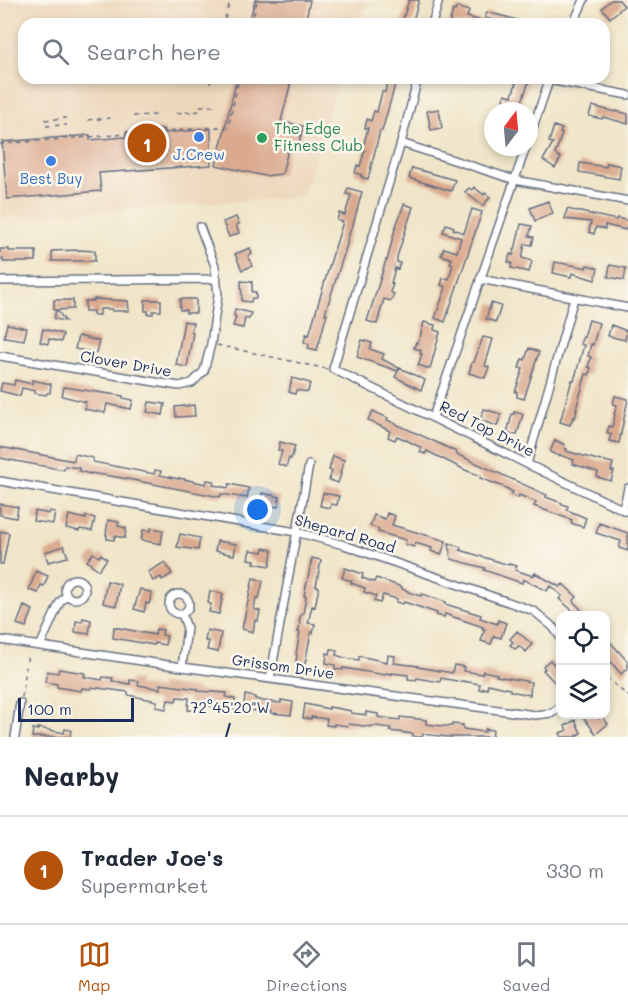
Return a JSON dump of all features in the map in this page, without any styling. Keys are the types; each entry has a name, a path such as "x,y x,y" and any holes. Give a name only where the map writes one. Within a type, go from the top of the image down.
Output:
{"street":[{"path":"434,18 439,0"},
{"path":"576,18 584,0"},
{"path":"333,369 401,144 416,84"},
{"path":"538,112 547,84"},
{"path":"575,84 628,94"},
{"path":"401,144 515,180 628,201"},
{"path":"433,417 523,156"},
{"name":"Clover Drive","path":"0,356 179,387 192,383 204,371 211,344 218,295 215,266 200,227"},
{"path":"0,281 217,279"},
{"path":"480,279 628,308"},
{"path":"527,464 573,298"},
{"name":"Red Top Drive","path":"333,369 625,511"},
{"path":"270,679 309,465"},
{"name":"Shepard Road","path":"0,481 296,532 344,545 534,611 556,631"},
{"path":"625,511 628,489"},
{"path":"40,646 60,602 67,596"},
{"path":"182,614 188,628 182,667"},
{"name":"Grissom Drive","path":"0,640 535,715 556,710"},
{"path":"15,737 20,703"}],"path":[{"path":"225,18 230,0"},
{"path":"253,18 257,0"},
{"path":"0,144 228,128 238,84"},
{"path":"200,106 214,106"},
{"path":"177,113 200,111"},
{"path":"133,117 156,115"},
{"path":"45,120 66,118"},
{"path":"88,120 111,118"},
{"path":"46,126 67,125"},
{"path":"211,344 322,369 333,369"},
{"path":"20,703 28,653"},
{"path":"610,681 628,696"}],"shaded area":[{"path":"2,0 369,0 362,18 18,18 18,84 337,84 303,197 0,218 0,5"}],"building":[{"path":"255,0 310,0 306,18 250,18"},
{"path":"409,0 419,0 414,18 403,18"},
{"path":"611,0 619,0 624,6 610,18 602,8"},
{"path":"457,7 469,11 467,17 471,18 451,18 453,10 455,11"},
{"path":"487,12 510,18 485,18"},
{"name":"The Edge Fitness Club","path":"236,84 290,84 281,121 303,126 298,148 289,146 282,174 265,176 216,165"},
{"path":"387,84 395,84 368,179 355,173 365,150 358,148 359,142 364,144 368,128 365,128 367,119 371,121 374,111 377,112 382,92 385,92"},
{"path":"516,84 528,84 522,102 507,102 503,100 505,94 512,96"},
{"path":"592,106 628,114 628,124 603,117 602,119 589,116"},
{"path":"439,109 442,128 431,130 427,111"},
{"path":"554,126 562,129 555,154 561,158 555,168 543,160 553,143 549,142"},
{"path":"164,129 164,133 211,129 211,165 99,173 101,191 7,199 2,142 90,135 90,140 126,137 126,132"},
{"path":"580,163 606,167 607,163 621,166 619,179 579,172"},
{"path":"412,168 455,180 451,191 409,178"},
{"path":"474,187 490,197 483,206 465,192"},
{"path":"348,188 362,192 325,314 327,314 317,350 308,348 309,344 304,342 306,334 309,335 343,222 337,220 339,213 345,215 351,195 346,194"},
{"path":"548,201 553,213 535,221 530,208"},
{"path":"404,204 413,207 397,257 397,262 400,263 398,269 395,268 391,283 393,284 390,292 394,294 391,301 384,299 377,324 367,321"},
{"path":"472,209 482,212 445,322 435,318 446,287 441,285 443,278 449,279 453,264 450,263 452,259 441,255 444,248 457,252 461,238 443,232 446,224 464,233"},
{"path":"567,209 628,221 626,230 605,225 605,229 596,227 594,234 589,232 591,222 565,219"},
{"path":"236,217 239,233 229,237 223,222"},
{"path":"521,224 532,226 529,236 534,237 532,245 525,244 522,258 532,261 529,272 511,268 512,263 508,262 510,254 513,255 515,250"},
{"path":"250,248 252,254 248,256 252,266 242,270 235,254"},
{"path":"0,249 36,251 36,261 3,262 3,259 0,259"},
{"path":"52,251 95,251 95,261 52,261"},
{"path":"555,262 598,268 595,280 572,273 571,277 553,273"},
{"path":"610,265 626,268 624,280 608,277"},
{"path":"241,281 252,282 252,292 256,292 256,298 252,298 251,302 242,301"},
{"path":"94,299 128,301 129,311 100,309 100,315 93,315 93,311 85,311 85,301 94,301"},
{"path":"180,299 196,299 196,313 186,313 186,310 180,310"},
{"path":"54,300 73,300 73,309 57,310 65,321 54,319 56,310 54,310"},
{"path":"145,300 161,300 161,311 148,314 148,311 145,311"},
{"path":"491,303 501,306 496,322 486,319"},
{"path":"235,309 251,313 249,319 245,318 243,328 233,326 236,317 234,316"},
{"path":"589,320 599,323 588,356 591,357 588,367 591,368 589,375 586,374 575,418 573,417 570,425 560,422 572,380 574,381 584,345 580,344"},
{"path":"184,321 193,323 187,367 176,365"},
{"path":"424,322 435,325 434,330 440,332 430,369 418,365 422,354 420,354 421,350 414,348"},
{"path":"7,324 27,328 24,340 4,337"},
{"path":"611,325 627,331 625,340 608,336"},
{"path":"43,329 63,334 61,342 49,339 48,344 40,342"},
{"path":"78,336 99,341 96,353 75,349"},
{"path":"483,337 493,339 485,366 489,367 485,378 469,373"},
{"path":"362,340 372,343 370,349 384,354 382,359 399,368 398,371 357,357"},
{"path":"529,348 539,352 524,399 517,397 517,392 515,392 523,369 519,368"},
{"path":"400,368 425,380 421,390 395,377"},
{"path":"292,378 310,383 308,392 296,390 295,394 289,392"},
{"path":"15,380 32,384 32,380 51,384 50,393 46,395 34,393 35,391 22,388 20,396 0,391 2,383 14,385"},
{"path":"64,387 123,396 123,398 133,400 131,409 107,404 105,413 84,409 86,402 62,396"},
{"path":"615,396 628,399 619,443 609,441 611,434 607,433 609,426 612,427 615,415 617,405 613,404"},
{"path":"149,402 165,404 163,415 147,412"},
{"path":"194,405 195,416 176,417 175,407"},
{"path":"484,409 501,414 497,426 480,420"},
{"path":"373,411 456,454 568,506 567,510 586,518 583,527 571,523 572,520 534,506 536,502 519,495 518,498 511,495 513,492 504,487 480,478 481,476 427,451 425,454 420,452 422,448 406,440 397,436 395,440 388,437 390,431 368,420"},
{"path":"514,412 523,414 517,435 507,433"},
{"path":"555,440 565,445 566,451 613,463 611,471 614,471 611,481 597,477 598,472 573,464 574,460 550,452"},
{"path":"280,442 295,446 286,467 278,464 282,451 278,450"},
{"path":"0,447 74,461 75,454 93,458 93,462 154,474 155,470 161,471 160,475 179,479 206,484 207,480 214,481 213,485 228,488 229,484 249,488 247,498 221,494 220,497 90,474 79,471 79,468 65,466 64,470 0,458"},
{"path":"333,456 344,460 338,483 329,480"},
{"path":"262,493 280,497 278,507 260,504"},
{"path":"323,493 339,496 337,505 331,504 330,508 320,506"},
{"path":"0,504 18,507 16,518 0,515"},
{"path":"35,511 49,514 50,511 55,512 53,524 33,521"},
{"path":"387,513 395,516 392,525 446,541 441,555 431,551 432,548 415,543 414,547 405,544 406,540 378,532 379,529 370,526 374,515 385,519"},
{"path":"69,515 86,519 86,516 95,518 92,531 66,528"},
{"path":"108,520 119,522 118,526 126,528 125,538 115,536 114,540 107,539"},
{"path":"599,523 628,533 628,551 619,548 621,541 596,533"},
{"path":"151,528 163,530 161,544 141,540 143,530 151,531"},
{"path":"0,531 9,533 3,564 0,564"},
{"path":"180,534 200,538 198,550 177,547"},
{"path":"217,541 236,544 234,555 215,551"},
{"path":"449,543 461,547 460,550 517,566 515,570 533,576 535,573 560,587 563,584 577,597 573,601 582,611 573,611 559,599 562,596 550,586 547,591 523,579 522,583 484,570 485,568 451,559"},
{"path":"64,546 68,557 48,562 45,552"},
{"path":"264,548 272,550 270,566 254,563 255,560 248,559 250,550 263,552"},
{"path":"93,553 99,557 101,554 107,559 99,570 87,561"},
{"path":"312,558 321,560 315,607 312,606 308,623 315,624 313,633 311,632 305,664 296,662 296,654 300,632 298,632 299,622 303,614 306,596 304,596"},
{"path":"165,562 172,574 162,580 161,577 153,581 148,572"},
{"path":"345,568 363,574 362,578 374,582 376,578 402,587 408,592 421,596 422,594 481,615 480,618 497,624 498,620 506,623 501,638 494,636 491,644 481,641 485,629 482,629 483,627 445,614 444,617 436,615 437,613 404,602 403,604 396,602 397,599 383,595 380,603 374,601 376,596 364,592 365,588 342,578"},
{"path":"36,571 48,576 38,593 29,590"},
{"path":"253,578 263,581 259,599 256,598 254,609 260,611 258,621 255,620 253,632 242,629"},
{"path":"107,581 120,584 116,606 103,603"},
{"path":"140,589 152,593 144,612 134,609"},
{"path":"210,591 223,594 219,614 209,612"},
{"path":"24,606 33,610 26,627 17,624"},
{"path":"83,618 91,620 89,634 75,632 76,621 82,622"},
{"path":"114,627 155,635 156,629 163,630 162,635 167,636 165,645 113,638"},
{"path":"207,630 221,633 218,652 207,650 209,641 205,641"},
{"path":"517,631 532,644 526,652 519,646 515,649 510,645 513,642 510,639"},
{"path":"610,642 628,662 628,668 621,674 610,661"},
{"path":"331,649 337,650 336,655 345,658 359,660 359,656 387,662 388,655 395,656 394,663 452,673 454,665 464,667 463,671 497,674 496,676 531,682 530,695 488,684 487,689 483,688 483,690 479,689 480,684 441,678 440,682 417,678 416,680 408,679 408,675 386,673 385,675 343,668 343,670 335,669 335,665 326,663 327,653 330,654"},
{"path":"550,660 556,667 556,684 543,670 545,669 543,666"},
{"path":"59,669 85,673 84,677 102,680 103,677 113,678 112,681 130,684 130,680 139,681 138,685 160,689 160,684 198,689 198,691 227,693 226,697 235,699 233,710 203,705 199,711 188,710 189,698 177,697 176,701 168,700 166,709 156,707 157,701 128,695 128,692 91,687 91,689 82,688 81,691 57,687 57,684 45,682 47,671 58,673"},
{"path":"245,695 263,701 293,702 291,715 255,709 255,711 247,710 248,705 244,705"},
{"path":"305,704 351,711 351,713 378,714 378,717 400,720 400,717 426,720 426,724 463,725 463,729 485,732 485,729 493,730 492,737 448,737 423,734 422,737 417,737 413,734 390,731 391,728 376,726 326,725 327,719 303,718"},
{"path":"585,719 604,719 608,724 596,734"},
{"path":"575,720 581,733 577,735 579,737 562,737 560,733 567,730 565,726"},
{"path":"38,728 64,733 65,729 71,730 70,737 32,737 33,729 38,730"}],"place":[{"name":"J.Crew","path":"199,137"},
{"name":"The Edge Fitness Club","path":"262,138"},
{"name":"Trader Joe's","path":"147,143"},
{"name":"Best Buy","path":"51,161"}]}
